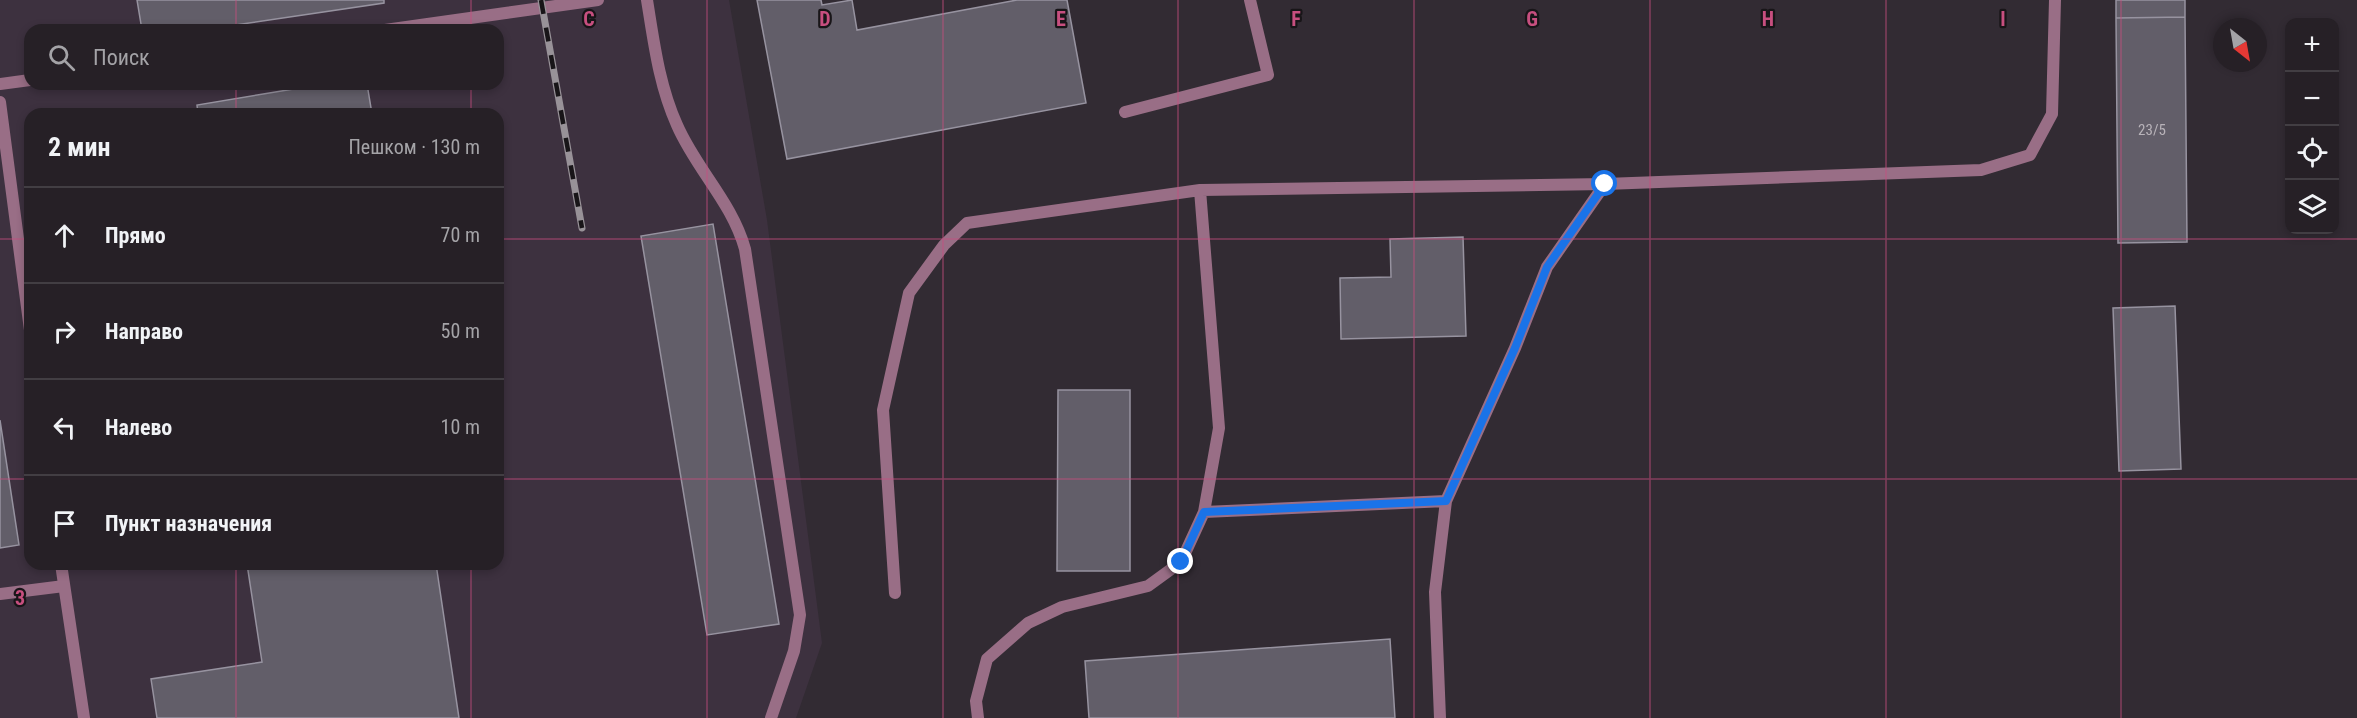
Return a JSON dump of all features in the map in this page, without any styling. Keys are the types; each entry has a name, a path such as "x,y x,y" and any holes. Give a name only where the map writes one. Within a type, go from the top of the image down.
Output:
{"lane":[{"path":"428,24 598,0"},
{"path":"647,0 657,65 677,126 729,209 738,226 745,249 800,615 794,651 771,718"},
{"path":"1125,112 1268,75 1250,0"},
{"path":"896,593 883,410 909,293 944,245 967,223 1200,190 1605,184 1981,170 2030,155 2052,114 2055,0"},
{"path":"0,84 24,81"},
{"path":"0,102 24,284"},
{"path":"1440,718 1435,592 1446,501 1515,348 1547,267 1605,184"},
{"path":"978,718 976,701 987,659 1028,623 1062,607 1148,586 1181,562 1204,512 1219,428 1200,190"},
{"path":"1204,512 1446,501"},
{"path":"62,570 84,718"},
{"path":"0,594 64,586"}],"shaded area":[{"path":"0,0 729,0 767,220 822,643 796,718 0,718"}],"building":[{"path":"137,0 384,0 384,3 242,24 141,24"},
{"path":"757,0 821,0 822,5 852,0 857,30 1017,0 1067,0 1086,103 787,159"},
{"path":"2116,0 2185,0 2185,17 2116,18"},
{"path":"2185,17 2187,242 2118,243 2116,18"},
{"path":"288,90 368,90 371,108 197,108 197,105"},
{"path":"713,224 779,624 707,635 641,236"},
{"path":"1463,237 1466,336 1341,339 1340,278 1391,277 1390,239"},
{"path":"2175,306 2181,469 2119,471 2113,308"},
{"path":"1058,390 1130,390 1130,571 1057,571"},
{"path":"0,420 19,545 0,548"},
{"path":"248,570 437,570 459,718 157,718 151,679 262,662"},
{"path":"1390,639 1395,718 1089,718 1085,661"}],"railway":[{"path":"541,0 582,228"}],"route":[{"path":"1181,562 1204,512 1446,501 1515,348 1547,267 1605,184"}]}
